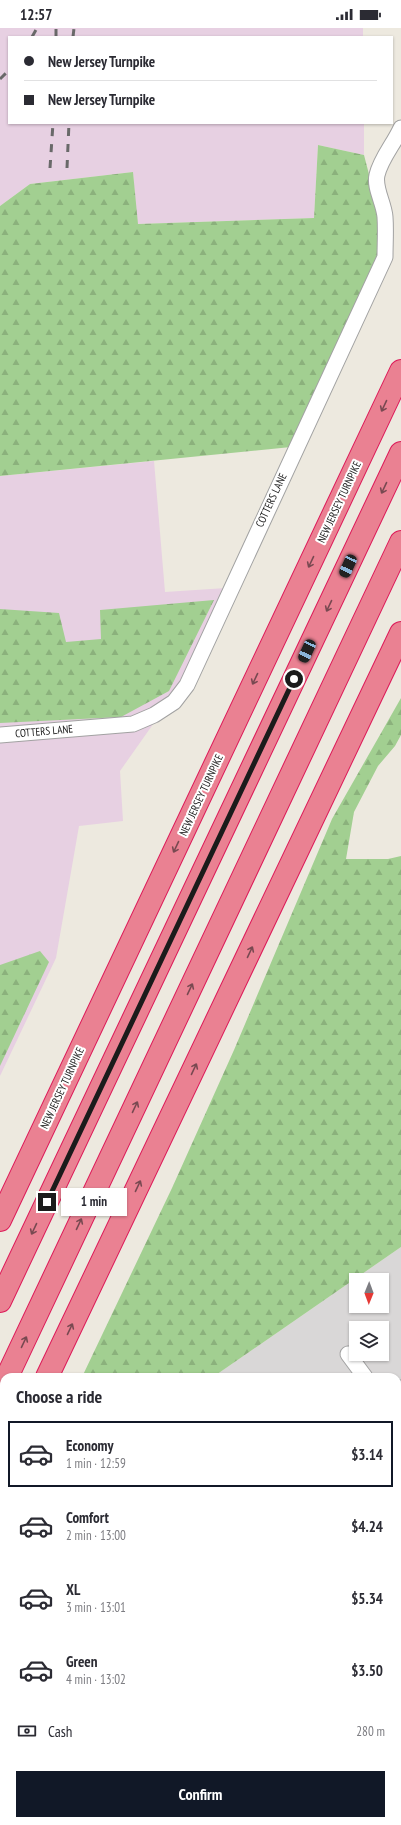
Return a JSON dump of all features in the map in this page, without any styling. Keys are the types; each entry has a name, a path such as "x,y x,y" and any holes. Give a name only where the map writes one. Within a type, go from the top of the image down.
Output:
{"highway":[{"name":"NEW JERSEY TURNPIKE","path":"0,1220 401,371"},
{"path":"0,1301 401,453"},
{"path":"9,1373 401,542"},
{"path":"49,1373 401,633"}],"street":[{"name":"COTTERS LANE","path":"0,735 133,724 154,715 174,702 186,685 384,257 385,216 376,176 381,162 398,142 401,128"},
{"path":"348,1354 362,1373"}],"shaded area":[{"path":"0,28 363,28 363,36 8,36 8,124 364,124 364,155 318,145 314,218 137,224 133,172 30,184 0,206"},
{"path":"154,461 165,592 226,588 180,686 120,771 123,821 79,826 56,958 0,1076 0,476"},
{"path":"401,1247 401,1373 219,1373 349,1283 349,1313 389,1313 389,1273 363,1273"}],"green space":[{"path":"318,145 364,155 387,244 291,447 0,476 0,206 30,184 133,172 138,224 314,218"},
{"path":"214,600 169,691 121,717 0,723 0,609 59,613 66,642 101,639 100,610"},
{"path":"401,698 401,735 395,746 378,766 354,812 346,859 388,859 401,856 401,1247 363,1273 349,1273 349,1283 219,1373 84,1373 172,1188 234,1050 332,819"},
{"path":"40,951 49,962 0,1066 0,965"}],"railway":[{"path":"33,36 37,28"},
{"path":"56,28 56,36"},
{"path":"73,36 74,28"},
{"path":"0,79 8,71"},
{"path":"50,168 53,124"},
{"path":"67,168 69,124"}],"route":[{"path":"47,1202 294,679"}]}
